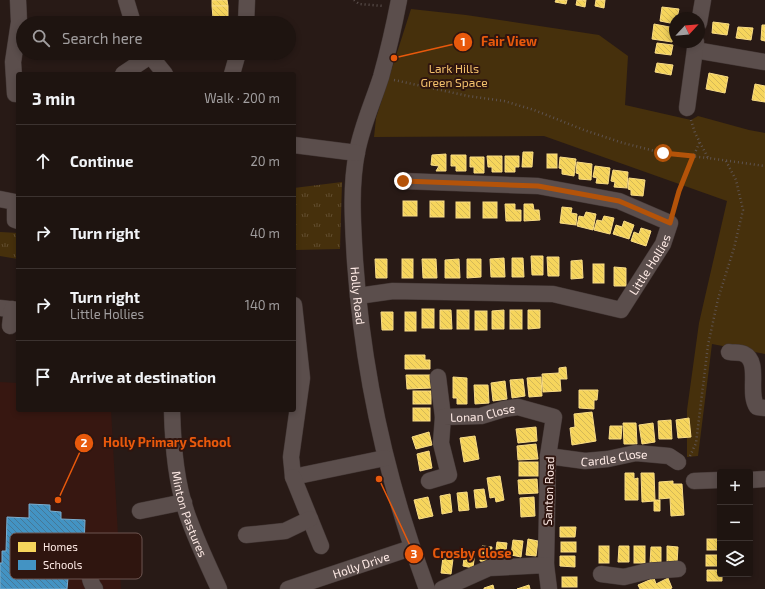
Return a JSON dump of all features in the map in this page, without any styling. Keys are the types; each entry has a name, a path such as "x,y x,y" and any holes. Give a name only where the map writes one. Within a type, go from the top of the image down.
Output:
{"street":[{"path":"18,0 19,16"},
{"path":"126,0 130,16"},
{"path":"247,16 248,0"},
{"path":"701,12 703,0"},
{"name":"Holly Road","path":"398,3 393,29 380,77 364,122 357,153 353,226 358,296 368,374 385,458 412,548 427,589"},
{"path":"16,42 13,62 16,94"},
{"path":"687,108 696,48"},
{"path":"705,48 765,62"},
{"path":"126,72 142,60"},
{"path":"153,60 163,72"},
{"path":"233,72 236,60"},
{"path":"296,145 357,153"},
{"name":"Little Hollies","path":"358,296 393,292 553,294 621,310 663,244 670,223 619,201 538,186 403,181"},
{"path":"8,200 16,220"},
{"path":"10,309 10,326"},
{"path":"296,324 302,378 291,456 294,477 321,546"},
{"path":"729,352 742,353 750,359 753,372 752,389 754,402 757,407 765,408"},
{"path":"438,377 443,417"},
{"name":"Lonan Close","path":"429,481 449,475 441,443 443,417 481,416 504,409 518,408 554,417"},
{"name":"Minton Pastures","path":"172,412 172,431 178,475 189,521 219,589"},
{"name":"Santon Road","path":"549,589 546,565 548,456 554,417"},
{"name":"Cardle Close","path":"548,456 585,461 608,460 636,453 668,456 678,462"},
{"path":"294,477 385,458"},
{"path":"694,481 717,480"},
{"path":"753,480 765,480"},
{"path":"140,511 184,502"},
{"path":"246,535 285,530 310,519"},
{"name":"Holly Drive","path":"288,589 412,548"},
{"path":"442,589 488,568 546,565"},
{"path":"601,574 625,583 648,571 678,569"},
{"path":"90,579 95,589"}],"path":[{"path":"354,0 359,4 398,3"},
{"path":"380,77 468,96 504,101 534,110 584,130 623,143 663,153 765,166"},
{"path":"687,108 708,158"},
{"path":"670,223 679,191 700,141"},
{"path":"678,462 686,465 696,443 708,345 718,298 734,248 743,210 736,180 726,161"}],"shaded area":[{"path":"0,382 16,383 16,412 111,412 118,533 10,533 10,579 120,579 121,589 0,589"}],"green space":[{"name":"Lark Hills Green Space","path":"411,9 466,15 599,35 628,56 625,105 691,120 698,116 765,133 765,354 712,344 698,456 687,457 687,410 699,323 727,201 544,136 374,137 376,118"},
{"path":"342,182 340,249 296,250 296,188"},
{"path":"0,232 16,233 16,259 0,256"}],"building: Homes":[{"path":"212,0 227,0 228,6 212,6"},
{"path":"556,0 567,0 566,4 555,2"},
{"path":"577,0 586,0 585,7 576,5"},
{"path":"596,0 605,0 604,8 595,6"},
{"path":"212,6 228,6 228,16 213,16"},
{"path":"662,7 679,9 678,12 669,12 669,23 660,21"},
{"path":"713,22 729,24 727,35 712,33"},
{"path":"654,24 669,27 669,42 652,39"},
{"path":"762,25 765,25 765,41 761,40"},
{"path":"738,27 753,28 751,40 736,38"},
{"path":"657,43 669,44 669,48 672,48 671,55 655,53"},
{"path":"657,63 673,65 671,75 655,72"},
{"path":"709,73 728,77 725,93 706,89"},
{"path":"755,84 765,86 765,102 752,100"},
{"path":"523,152 533,152 532,167 522,167"},
{"path":"446,154 446,171 436,171 439,166 431,165 432,155"},
{"path":"547,154 557,154 557,168 547,168"},
{"path":"451,155 466,155 466,171 456,171 456,166 451,166"},
{"path":"487,156 502,156 502,172 492,172 492,167 488,167"},
{"path":"505,156 519,156 519,167 515,167 515,172 505,172"},
{"path":"470,157 484,157 484,173 474,173 474,167 470,167"},
{"path":"560,157 576,159 574,176 562,174 562,169 559,168"},
{"path":"577,162 592,164 591,180 579,179 579,174 576,173"},
{"path":"595,166 610,168 608,184 596,183 597,178 593,177"},
{"path":"613,170 628,172 627,188 614,187 615,182 611,181"},
{"path":"629,178 645,180 643,196 631,195 631,190 628,189"},
{"path":"403,201 417,201 417,216 403,216"},
{"path":"430,201 444,201 444,217 430,217"},
{"path":"456,202 470,202 470,218 456,218"},
{"path":"483,202 497,202 497,218 483,218"},
{"path":"505,204 515,204 515,210 521,210 521,221 506,221"},
{"path":"524,204 533,204 534,210 539,210 540,220 524,221"},
{"path":"562,207 572,208 571,213 577,214 576,225 560,223"},
{"path":"586,212 596,214 593,230 577,226 579,216 584,217"},
{"path":"604,216 614,218 610,234 594,230 597,220 602,221"},
{"path":"624,221 634,225 629,239 613,234 616,225 622,227"},
{"path":"641,228 651,231 646,246 631,241 634,232 639,234"},
{"path":"531,256 543,256 543,275 532,275"},
{"path":"547,257 559,257 559,276 548,276"},
{"path":"504,258 505,277 491,277 490,259"},
{"path":"512,258 523,258 524,277 512,277"},
{"path":"375,259 387,259 387,278 376,278"},
{"path":"402,259 413,259 413,278 402,278"},
{"path":"422,259 436,259 437,278 423,278"},
{"path":"459,259 460,278 445,278 445,260"},
{"path":"467,259 481,259 481,277 467,278"},
{"path":"582,260 583,278 571,279 571,261"},
{"path":"593,264 604,264 604,283 593,283"},
{"path":"614,267 626,268 626,286 614,286"},
{"path":"422,309 434,309 434,328 422,328"},
{"path":"440,310 451,310 452,329 440,329"},
{"path":"457,310 469,310 469,329 457,329"},
{"path":"504,310 504,329 492,329 492,311"},
{"path":"510,310 522,310 522,329 510,329"},
{"path":"528,310 540,310 540,328 528,329"},
{"path":"475,311 487,311 487,330 475,330"},
{"path":"381,312 393,312 393,330 382,330"},
{"path":"405,312 416,312 416,331 405,331"},
{"path":"405,355 425,355 425,360 430,360 430,369 405,369"},
{"path":"566,367 567,379 560,379 561,391 543,392 542,374 559,373 559,368"},
{"path":"406,375 431,375 432,388 407,389"},
{"path":"453,377 467,378 467,404 457,404 457,398 453,398"},
{"path":"541,377 542,396 529,397 527,378"},
{"path":"523,379 525,396 512,398 510,380"},
{"path":"505,381 507,399 493,401 491,383"},
{"path":"474,385 488,385 489,403 475,404"},
{"path":"579,390 598,390 597,400 594,400 594,409 579,408"},
{"path":"413,391 431,391 431,404 413,404"},
{"path":"413,408 430,408 430,421 413,421"},
{"path":"592,412 596,441 572,445 570,428 575,427 574,414"},
{"path":"689,418 691,437 678,438 676,420"},
{"path":"671,420 672,439 659,439 658,421"},
{"path":"623,423 636,423 637,444 624,444"},
{"path":"653,423 655,442 642,444 639,425"},
{"path":"610,426 622,426 621,439 609,439"},
{"path":"536,427 537,441 518,443 516,429"},
{"path":"429,432 432,445 416,449 412,437"},
{"path":"475,436 479,459 464,462 460,438"},
{"path":"536,444 538,459 518,460 517,446"},
{"path":"429,451 432,468 420,471 417,454"},
{"path":"519,462 538,462 538,476 519,476"},
{"path":"625,473 634,473 634,479 638,478 638,500 625,500"},
{"path":"641,473 654,473 655,500 660,500 660,511 654,511 654,501 642,502"},
{"path":"500,476 504,500 496,502 495,497 490,498 487,478"},
{"path":"537,479 538,493 519,494 518,480"},
{"path":"673,481 673,484 682,484 684,515 671,516 670,498 659,499 659,482"},
{"path":"484,489 487,507 476,508 474,490"},
{"path":"467,492 469,510 459,511 457,493"},
{"path":"450,494 452,512 442,514 440,496"},
{"path":"428,497 433,516 419,519 414,500"},
{"path":"534,497 535,516 521,517 520,498"},
{"path":"560,527 576,527 575,537 560,537"},
{"path":"528,539 538,541 536,556 526,555"},
{"path":"707,539 717,539 717,550 707,550"},
{"path":"513,540 523,541 521,557 511,555"},
{"path":"497,542 507,543 505,559 495,557"},
{"path":"561,542 576,542 576,552 561,552"},
{"path":"482,546 492,547 490,562 480,561"},
{"path":"599,546 609,546 609,563 599,563"},
{"path":"619,546 629,546 629,562 618,562"},
{"path":"634,546 645,546 645,563 634,563"},
{"path":"667,546 678,547 677,563 667,563"},
{"path":"651,547 661,547 661,563 650,563"},
{"path":"465,551 475,552 473,568 463,566"},
{"path":"706,555 717,555 717,566 706,566"},
{"path":"560,556 575,556 575,567 560,566"},
{"path":"443,557 453,559 451,574 441,573"},
{"path":"707,570 717,570 717,577 722,577 722,581 707,581"},
{"path":"562,577 577,577 577,587 562,587"},
{"path":"654,578 656,584 668,578 672,588 640,589 638,585"},
{"path":"493,585 494,589 484,589 484,588"},
{"path":"529,585 530,589 517,589"}],"building: Schools":[{"path":"29,504 50,505 50,511 61,512 61,519 85,520 85,533 10,533 10,579 68,579 67,589 0,589 0,563 2,563 2,551 6,551 7,517 29,518"}],"place":[{"name":"Fair View","path":"394,58"},
{"name":"Crosby Close","path":"379,479"},
{"name":"Holly Primary School","path":"58,500"}],"route":[{"path":"403,181 538,186 619,201 670,223 679,191 693,156 663,153"}]}
